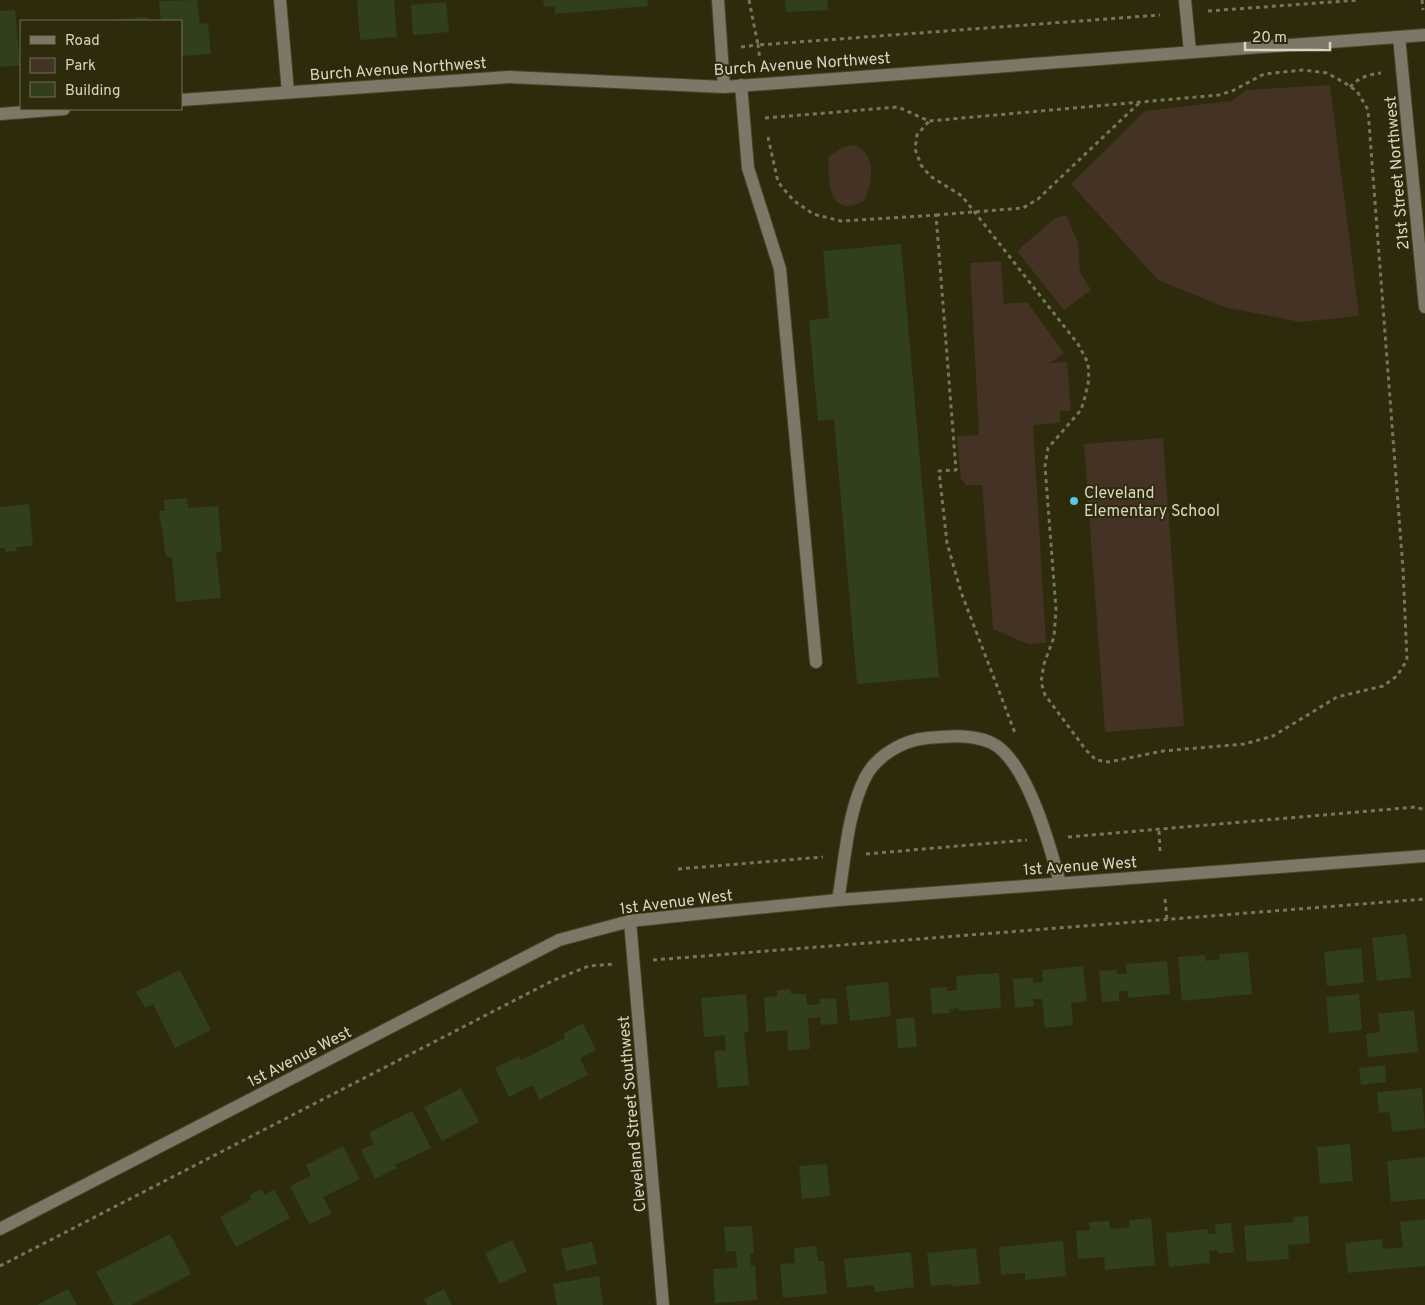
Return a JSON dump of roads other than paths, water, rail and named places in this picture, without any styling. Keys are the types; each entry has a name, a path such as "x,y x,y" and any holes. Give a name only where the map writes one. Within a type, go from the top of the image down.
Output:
{"street":[{"path":"280,0 288,92"},
{"path":"718,0 724,87"},
{"path":"1185,0 1190,52"},
{"name":"Burch Avenue Northwest","path":"182,100 509,77 724,87 1425,35"},
{"name":"21st Street Northwest","path":"1399,37 1425,307"},
{"path":"740,85 748,168 780,269 816,662"},
{"path":"0,114 51,110"},
{"path":"838,900 853,814 866,777 883,756 902,744 921,738 953,736 976,739 997,746 1016,768 1031,795 1060,883"},
{"name":"1st Avenue West","path":"0,1229 559,940 630,920 838,900 1425,856"},
{"name":"Cleveland Street Southwest","path":"630,920 663,1305"}],"place":[{"name":"Cleveland Elementary School","path":"1074,501"}]}
